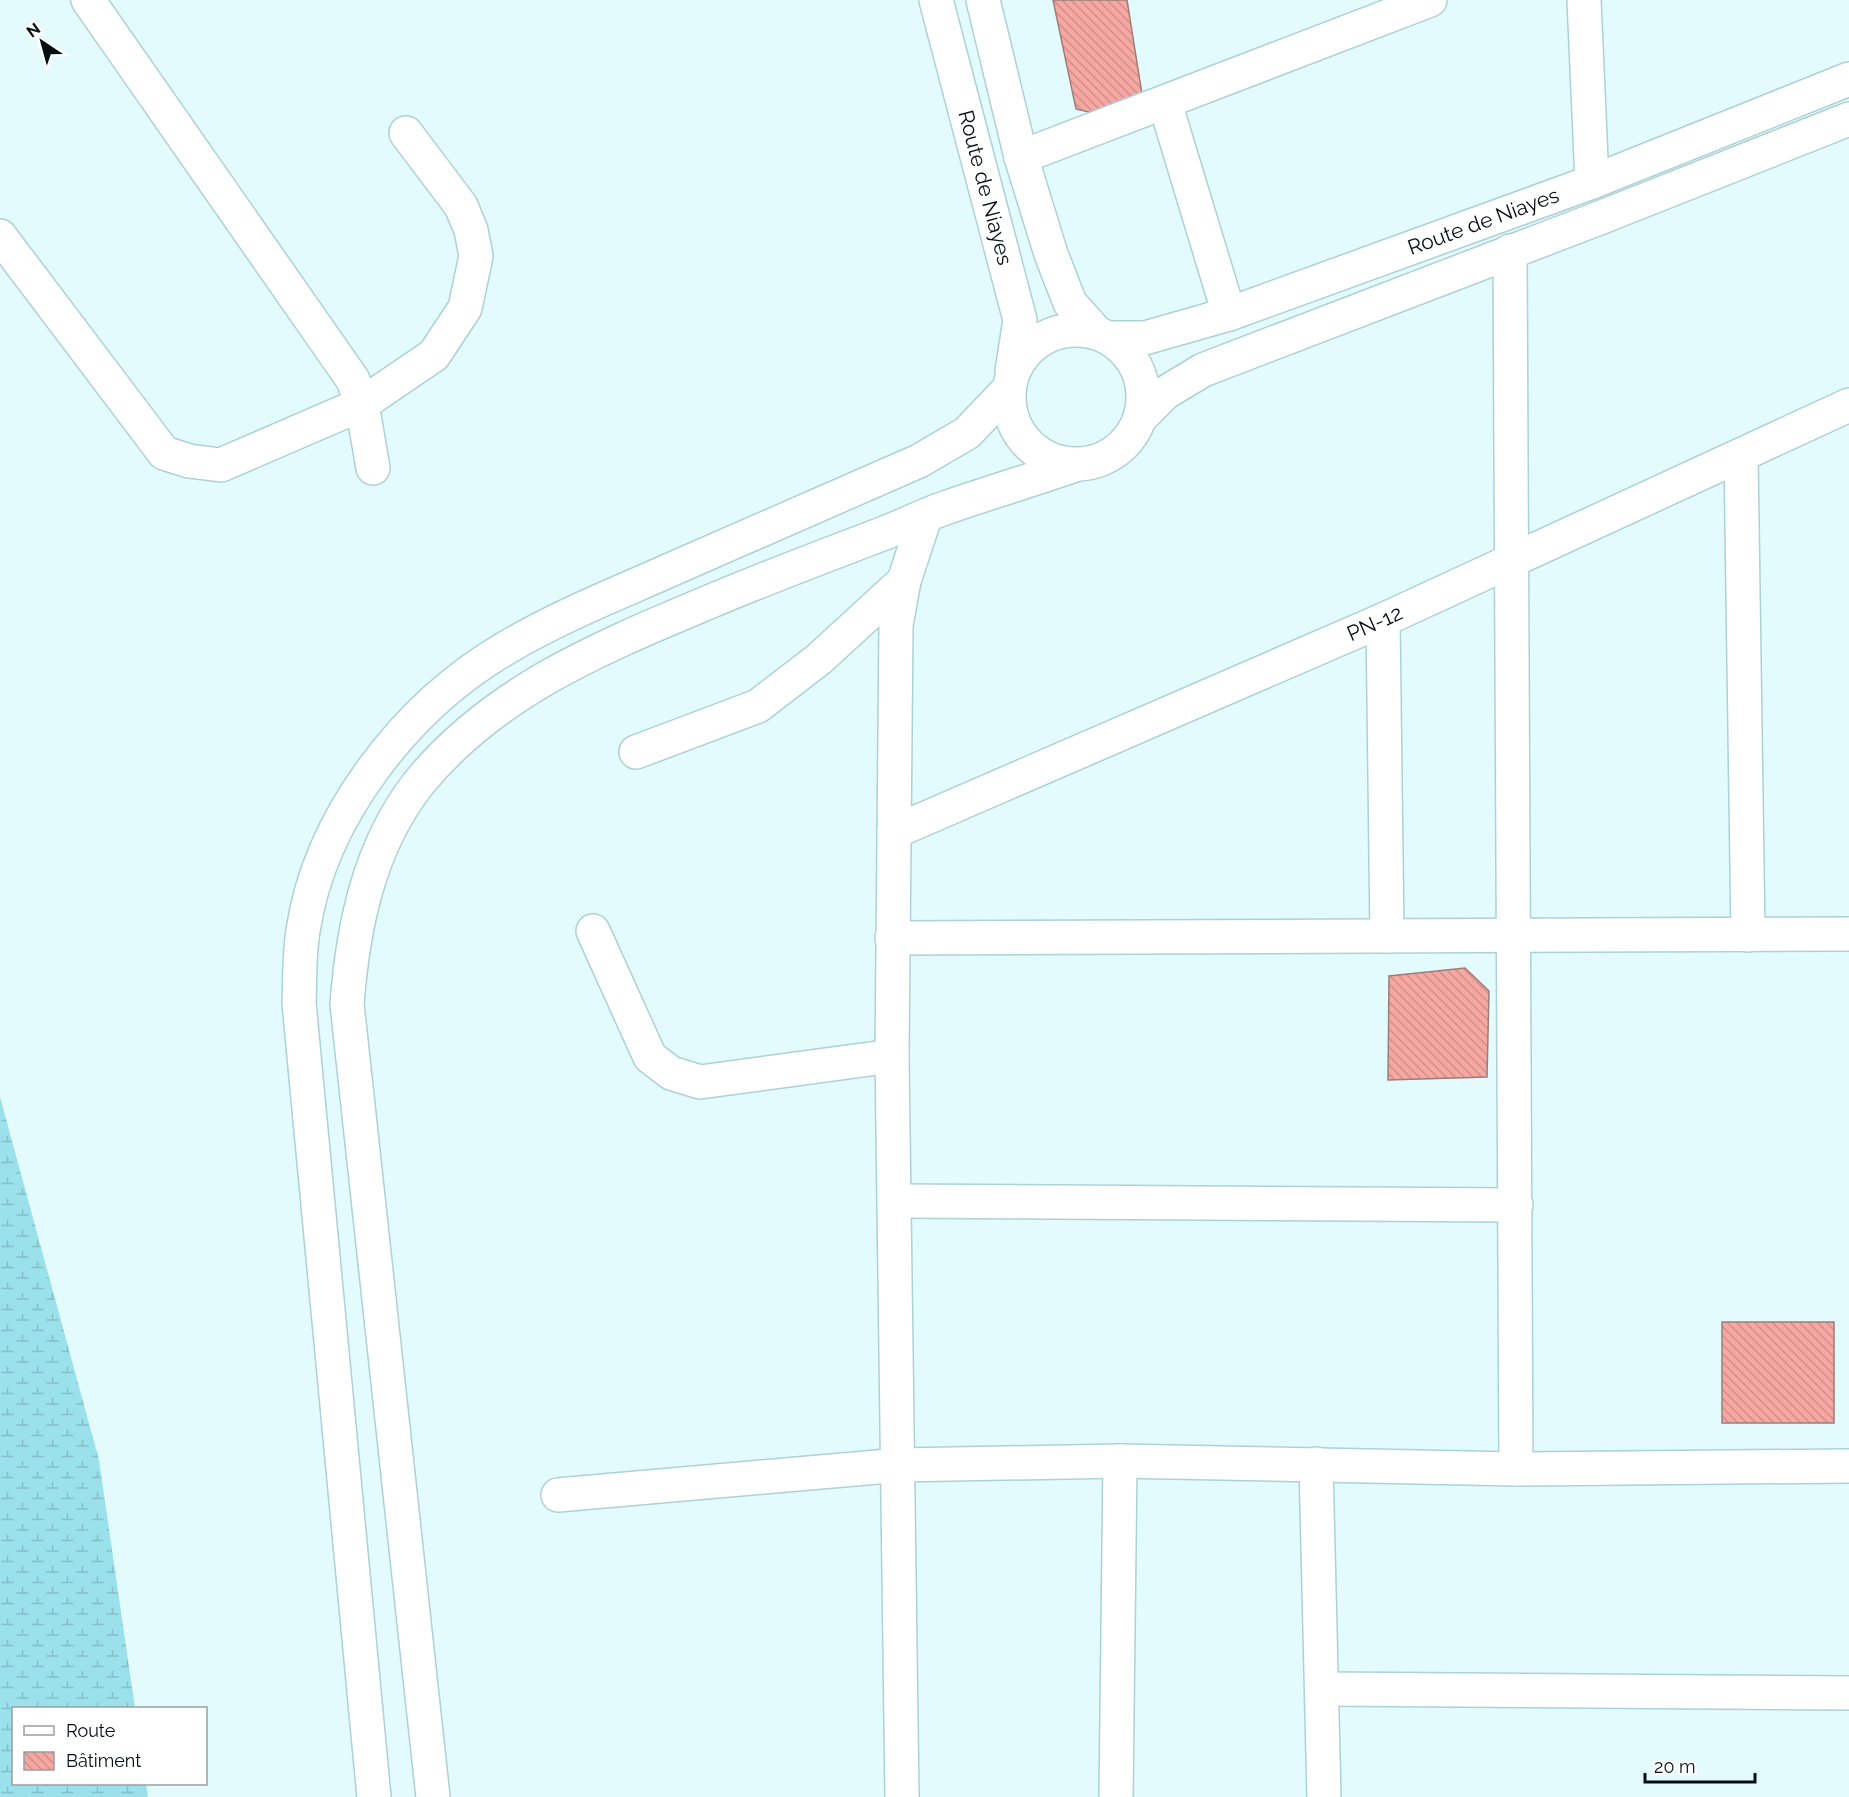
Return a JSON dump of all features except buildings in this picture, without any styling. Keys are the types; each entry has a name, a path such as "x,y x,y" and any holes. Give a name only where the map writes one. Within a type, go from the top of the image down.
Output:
{"street":[{"path":"88,0 353,380 362,404 373,468"},
{"name":"Route de Niayes","path":"936,0 1020,320 1010,382"},
{"name":"Route de Niayes","path":"983,0 1033,199 1070,303 1103,335 1144,338 1229,314 1592,182 1849,79"},
{"path":"1021,157 1430,0"},
{"path":"1584,0 1592,182"},
{"path":"1165,103 1229,314"},
{"name":"Route de Niayes","path":"1140,418 1165,393 1203,370 1849,119"},
{"path":"0,236 164,453 189,461 221,465 362,404 435,355 465,308 476,256 471,230 461,206 406,133"},
{"path":"1510,251 1516,1469"},
{"path":"374,1797 299,1003 303,931 324,858 342,816 378,763 418,717 465,676 504,649 567,616 919,461 967,433 1010,382 1022,357 1037,342 1056,332 1076,329 1103,335 1124,349 1136,364 1143,381 1144,400 1140,418 1131,437 1115,452 1096,462 1075,465 942,509 785,570 587,655 495,709 452,746 417,786 384,839 370,875 351,947 347,1004 433,1797"},
{"path":"1010,382 1010,412 1018,433 1033,450 1053,461 1075,465"},
{"name":"PN-12","path":"894,832 1383,620 1849,405"},
{"path":"1741,456 1748,935"},
{"path":"902,1797 900,1465 892,1056 896,625 904,581 926,517"},
{"path":"636,752 758,706 819,659 904,581"},
{"path":"1383,620 1387,936"},
{"path":"594,931 650,1058 671,1073 700,1082 892,1056"},
{"path":"892,938 1849,934"},
{"path":"895,1201 1515,1204"},
{"path":"1116,1797 1120,1461"},
{"path":"558,1495 900,1465 1120,1461 1516,1469 1849,1466"},
{"path":"1316,1464 1324,1797"},
{"path":"1323,1689 1849,1693"}],"green space":[{"path":"0,1097 99,1460 135,1707 12,1707 12,1785 146,1785 148,1797 0,1797"}]}
